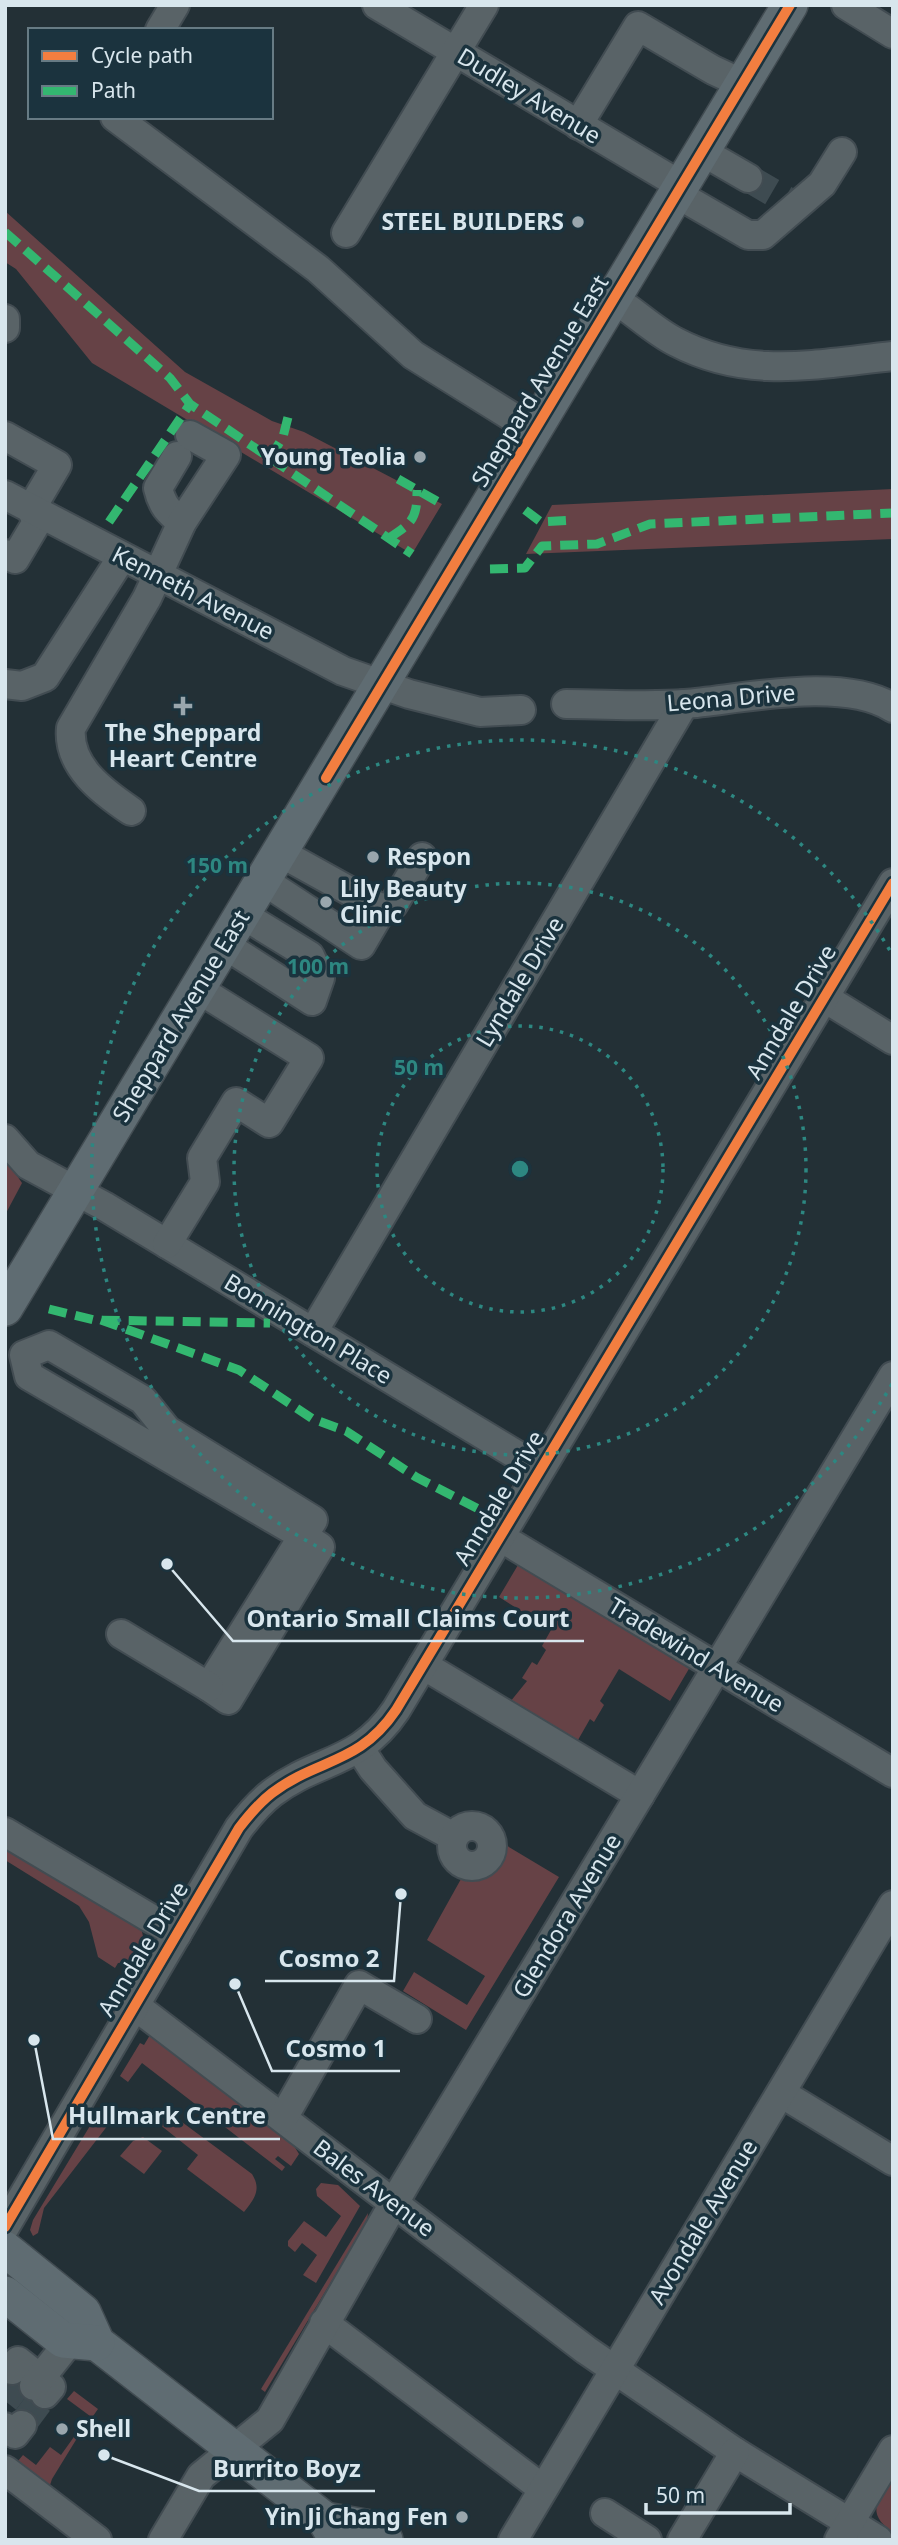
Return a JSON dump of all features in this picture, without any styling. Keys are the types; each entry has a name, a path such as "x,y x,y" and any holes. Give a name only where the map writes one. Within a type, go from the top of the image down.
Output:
{"main road":[{"name":"Sheppard Avenue East","path":"5,1308 383,686 790,5"},
{"path":"5,2249 83,2312 84,2342"},
{"path":"5,2294 63,2340 84,2342 235,2449 331,2530 370,2528 385,2540"}],"street":[{"path":"161,28 175,5"},
{"name":"Dudley Avenue","path":"377,5 578,125 748,234 763,235 791,203 822,184 842,152"},
{"path":"346,233 484,5"},
{"path":"846,5 893,34"},
{"path":"578,125 638,26 713,70 743,84"},
{"path":"118,119 318,269 413,355 535,431"},
{"path":"703,152 748,178"},
{"path":"614,299 675,342 718,359 771,369 893,356"},
{"path":"5,319 5,328"},
{"path":"5,436 57,466 31,509 37,522 15,559 5,554"},
{"path":"131,811 102,791 86,772 74,752 71,728 157,575 182,522 226,455 183,446 158,488 161,502 182,522"},
{"name":"Kenneth Avenue","path":"5,495 336,668 383,686"},
{"path":"11,693 45,677 52,669 122,557"},
{"path":"383,686 480,712 521,710"},
{"name":"Leona Drive","path":"566,704 684,704 795,691 877,698 893,708"},
{"name":"Lyndale Drive","path":"313,1332 684,704"},
{"path":"272,867 332,926 361,945 382,909 393,905 422,857"},
{"path":"272,867 382,909"},
{"name":"Anndale Drive","path":"5,2228 239,1828 255,1808 289,1783 360,1749 387,1723 893,883"},
{"path":"225,946 312,1001 320,978 310,956 243,915"},
{"path":"310,956 332,926"},
{"path":"167,1244 205,1182 202,1158 236,1102 269,1123 309,1058 198,989"},
{"path":"823,998 893,1040"},
{"name":"Bonnington Place","path":"5,1139 28,1165 167,1244 540,1469"},
{"path":"14,1350 110,1410"},
{"path":"14,1350 29,1376 161,1440 303,1536 209,1687 121,1634"},
{"name":"Glendora Avenue","path":"163,2540 201,2476 270,2420 394,2203 893,1376"},
{"name":"Tradewind Avenue","path":"500,1537 893,1773"},
{"path":"423,1665 640,1794"},
{"path":"360,1749 373,1769 415,1816 454,1837"},
{"path":"5,1832 177,1934"},
{"name":"Avondale Avenue","path":"513,2540 893,1905"},
{"path":"283,2118 359,1985 417,2019"},
{"name":"Bales Avenue","path":"134,2005 614,2369 844,2531 878,2540"},
{"path":"781,2093 893,2161"},
{"path":"324,2323 543,2489"},
{"path":"31,2379 84,2342"},
{"path":"844,2531 893,2451"},
{"path":"682,2540 735,2452"},
{"path":"5,2470 97,2540"},
{"path":"605,2513 647,2540"}],"shaded area":[{"path":"5,211 185,372 272,421 304,432 442,504 412,554 92,363 16,269 5,262"},
{"path":"893,489 893,539 526,554 552,505"},
{"path":"5,1158 22,1183 5,1215"},
{"path":"518,1565 690,1667 670,1701 619,1669 600,1701 604,1705 594,1722 590,1719 574,1747 506,1707 527,1681 522,1678 532,1662 537,1665 546,1650 542,1646 551,1630 499,1597"},
{"path":"504,1844 559,1877 466,2030 403,1991 414,1972 467,2005 485,1976 427,1940 461,1879 488,1871"},
{"path":"5,1846 141,1927 144,1941 131,1962 118,1963 115,1968 98,1957 89,1922 79,1906 5,1860"},
{"path":"150,2035 291,2141 299,2154 291,2166 278,2156 275,2159 285,2167 282,2171 142,2063 128,2082 120,2076 140,2043 144,2045"},
{"path":"102,2106 115,2116 44,2208 38,2233 33,2236 30,2230 33,2220"},
{"path":"163,2108 252,2174 256,2190 244,2212 187,2169 198,2155 154,2120 154,2112"},
{"path":"143,2137 162,2151 144,2174 120,2156 133,2141"},
{"path":"321,2183 338,2185 360,2206 316,2283 303,2275 317,2255 302,2243 295,2252 288,2246 288,2241 304,2221 326,2237 341,2216 317,2196 316,2189"},
{"path":"368,2213 367,2222 265,2392 261,2389"},
{"path":"74,2391 98,2409 86,2426 84,2424 90,2416 67,2399"},
{"path":"76,2434 79,2435 52,2479 47,2494 13,2467 23,2455 36,2465 50,2447 61,2455"},
{"path":"893,2474 893,2532 879,2518 877,2505"}],"tunnel":[{"path":"748,178 786,200"},
{"path":"5,2401 23,2378"},
{"path":"22,2425 45,2394"}],"marked path":[{"path":"5,232 170,378 190,404 412,554"},
{"path":"109,522 190,404"},
{"path":"270,458 283,437 289,413"},
{"path":"398,479 442,504"},
{"path":"389,538 412,519 417,490"},
{"path":"525,510 541,522 573,520"},
{"path":"490,569 525,568 542,546 597,544 650,524 893,513"},
{"path":"49,1309 94,1320 270,1323"},
{"path":"101,1320 239,1370 313,1419 346,1431 416,1477 494,1517"}],"cycle path":[{"path":"326,778 790,5"},
{"path":"5,2227 239,1828 254,1809 272,1793 306,1773 353,1751 382,1728 396,1710 893,883"}],"place":[{"name":"STEEL BUILDERS","path":"578,222"},
{"name":"Young Teolia","path":"420,457"},
{"name":"The Sheppard Heart Centre","path":"183,706"},
{"name":"Respon","path":"373,857"},
{"name":"Lily Beauty Clinic","path":"326,902"},
{"name":"Ontario Small Claims Court","path":"167,1564"},
{"name":"Cosmo 2","path":"401,1894"},
{"name":"Cosmo 1","path":"235,1984"},
{"name":"Hullmark Centre","path":"34,2040"},
{"name":"Shell","path":"62,2429"},
{"name":"Burrito Boyz","path":"104,2455"},
{"name":"Yin Ji Chang Fen","path":"462,2517"}]}
